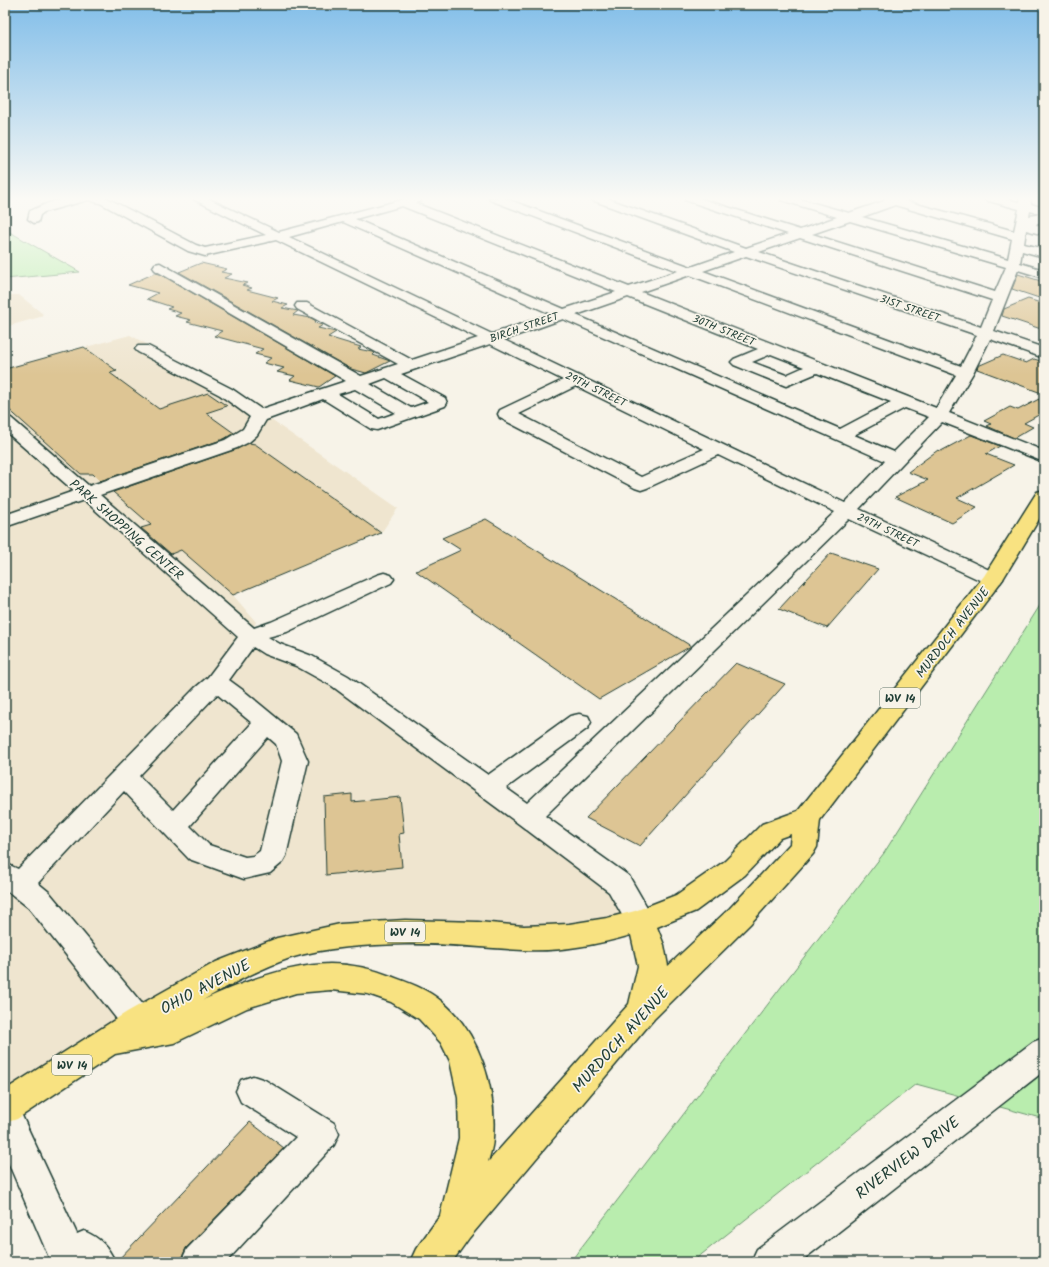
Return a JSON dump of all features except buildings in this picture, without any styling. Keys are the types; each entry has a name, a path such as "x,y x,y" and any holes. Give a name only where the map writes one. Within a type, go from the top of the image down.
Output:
{"main road":[{"name":"MURDOCH AVENUE","path":"429,1262 456,1225 643,1010 740,916 803,847 807,818 993,579 1044,496"},
{"name":"OHIO AVENUE","path":"5,1108 138,1022 227,971 287,947 340,936 405,932 478,934 524,938 584,934 607,930 640,921 686,903 735,868 771,831 807,818"},
{"path":"640,921 649,945 653,966 643,1010"},
{"path":"106,1043 174,1029 238,998 296,980 331,977 369,980 402,993 430,1010 452,1033 466,1060 475,1098 476,1138 456,1225"}],"street":[{"name":"29TH STREET","path":"322,257 847,511 993,579"},
{"path":"433,257 895,459"},
{"name":"30TH STREET","path":"540,257 1044,457"},
{"path":"652,257 965,373"},
{"name":"BIRCH STREET","path":"260,416 731,257"},
{"name":"31ST STREET","path":"761,257 1044,353"},
{"path":"874,257 999,298"},
{"path":"983,257 1044,274"},
{"path":"528,817 847,511 895,459 939,416 965,373 985,334 1013,266 1015,257"},
{"path":"160,267 358,382 410,414"},
{"path":"302,306 411,365"},
{"path":"5,521 231,444 251,432 254,422 260,416 226,392 143,349"},
{"path":"770,349 739,362 786,381 817,368"},
{"path":"325,393 377,425 438,403 439,401 388,372"},
{"path":"576,380 506,414 641,484 718,449"},
{"path":"840,435 904,402"},
{"name":"PARK SHOPPING CENTER","path":"5,422 250,636 272,650 304,661 340,681 528,817 619,884 640,921"},
{"path":"138,1022 38,900 12,880 124,776 203,693 216,682 250,636 279,627 384,579"},
{"path":"124,776 199,852 244,868 260,866 272,856 295,761 287,740 267,722 216,682"},
{"path":"173,827 267,722"},
{"path":"487,788 580,722"},
{"name":"RIVERVIEW DRIVE","path":"770,1262 1044,1052"},
{"path":"200,1262 322,1134 253,1092"},
{"path":"5,1116 83,1258"}],"shaded area":[{"path":"5,295 19,295 43,314 40,317 5,327"},
{"path":"130,335 270,411 271,420 398,508 381,533 233,595 256,622 250,636 304,661 619,884 640,921 287,947 5,1108 5,369"}],"green space":[{"path":"5,257 54,257 80,272 5,279"},
{"path":"1044,599 1044,1119 916,1084 692,1262 570,1262 884,853"}]}
